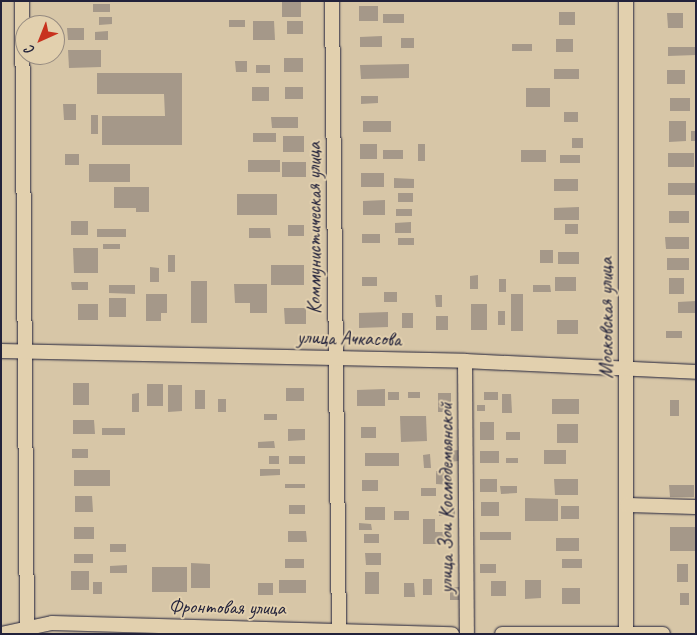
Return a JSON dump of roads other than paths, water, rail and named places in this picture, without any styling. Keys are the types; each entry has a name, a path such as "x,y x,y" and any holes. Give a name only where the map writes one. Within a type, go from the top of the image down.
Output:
{"street":[{"path":"22,1 27,632"},
{"name":"Коммунистическая улица","path":"332,1 339,632"},
{"name":"Московская улица","path":"626,1 626,633"},
{"name":"улица Ачкасова","path":"1,351 335,358 696,372"},
{"name":"улица Зои Космодемьянской","path":"465,362 467,634"},
{"path":"627,505 696,508"},
{"name":"Фронтовая улица","path":"1,634 27,632 52,623 452,634"},
{"path":"502,634 663,634"}]}
